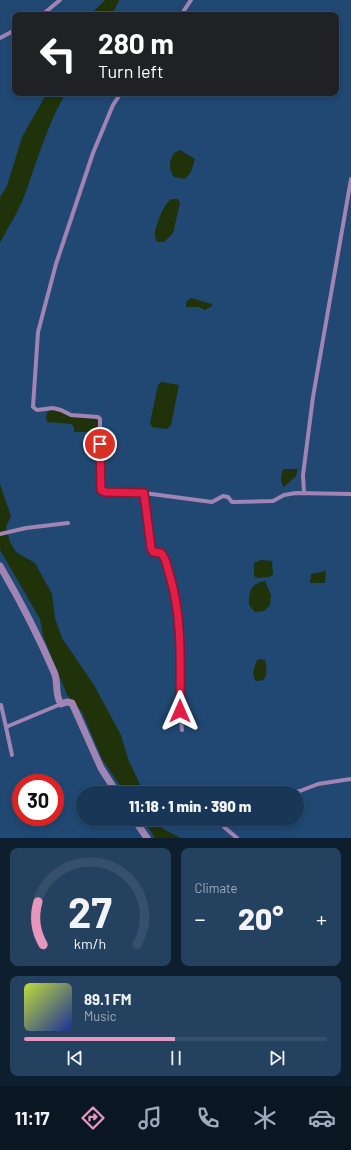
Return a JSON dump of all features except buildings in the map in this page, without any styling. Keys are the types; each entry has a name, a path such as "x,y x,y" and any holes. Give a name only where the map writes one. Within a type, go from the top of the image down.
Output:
{"street":[{"path":"46,12 60,0"},
{"path":"183,12 191,0"},
{"path":"0,38 12,32"},
{"path":"119,96 113,105 93,153 56,264 38,332 33,407 37,410 53,408 71,415 98,417 100,419 101,490 105,492 144,493 212,502 223,496 228,497 232,502 239,502 273,501 284,494 351,494"},
{"path":"304,493 303,475 314,397 351,179"},
{"path":"144,493 151,548 153,552 161,553 164,557 176,594 182,730"},
{"path":"0,534 10,531 68,523"},
{"path":"0,566 41,641 55,675 57,698 62,704"},
{"path":"6,727 67,702 72,703 103,772 112,786"},
{"path":"1,705 12,755"},
{"path":"304,789 318,784 351,779"},
{"path":"139,826 147,838"},
{"path":"224,826 237,838"}],"shaded area":[{"path":"105,0 119,0 113,12 93,12"},
{"path":"45,96 64,96 53,117 23,200 0,243 0,197 7,186 22,137"},
{"path":"180,150 195,159 191,172 185,179 174,177 170,168 170,162 174,153"},
{"path":"172,199 178,199 180,203 173,233 164,242 157,242 155,234 159,220 166,204"},
{"path":"191,298 212,304 212,306 205,310 198,307 186,307 186,302"},
{"path":"161,382 179,385 171,425 167,429 152,427 150,423 158,385"},
{"path":"56,410 70,417 96,419 98,420 97,432 74,432 74,427 71,424 48,422 46,419 47,412"},
{"path":"284,469 298,469 296,476 284,487 281,478"},
{"path":"0,484 11,516 6,527 10,542 16,552 35,563 52,594 55,618 62,638 94,685 121,735 128,759 141,786 120,786 102,759 82,712 67,695 43,636 40,619 0,550"},
{"path":"261,560 272,561 273,574 269,577 257,578 254,576 254,563"},
{"path":"326,571 325,583 310,583 311,574"},
{"path":"265,581 271,595 270,605 264,611 255,612 249,605 250,592 254,586"},
{"path":"257,660 265,660 266,675 263,680 256,681 254,679 255,665"},
{"path":"147,826 161,826 163,829 181,838 155,838"}],"route":[{"path":"100,444 101,490 105,492 144,493 151,548 153,552 161,553 164,557 176,594 179,636 180,711"}]}
